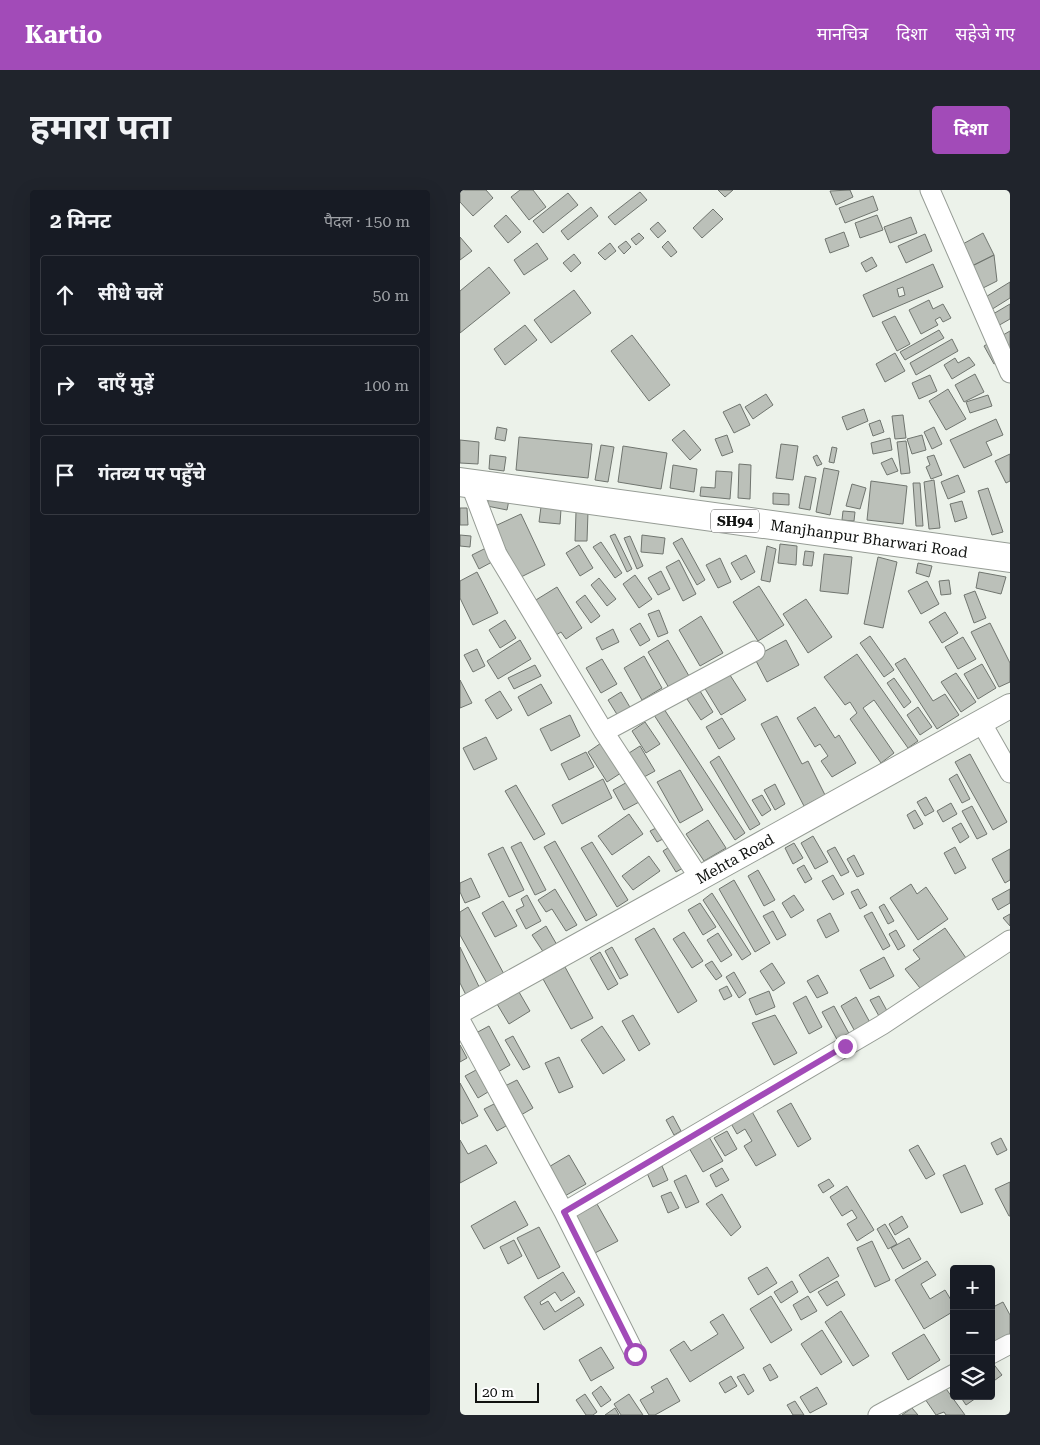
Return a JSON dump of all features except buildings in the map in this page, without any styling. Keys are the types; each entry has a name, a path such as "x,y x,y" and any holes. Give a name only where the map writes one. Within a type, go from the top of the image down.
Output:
{"main road":[{"name":"Manjhanpur Bharwari Road","path":"465,483 1010,558"}],"street":[{"path":"930,190 1010,373"},
{"path":"465,483 497,554 604,732 700,879"},
{"path":"604,732 755,651"},
{"name":"Mehta Road","path":"460,1011 1010,706"},
{"path":"981,722 1010,773"},
{"path":"564,1212 882,1025 1010,940"},
{"path":"460,1020 564,1212 635,1354"},
{"path":"995,1352 1010,1344"},
{"path":"878,1415 950,1376"}],"route":[{"path":"635,1354 564,1212 845,1046"}]}
